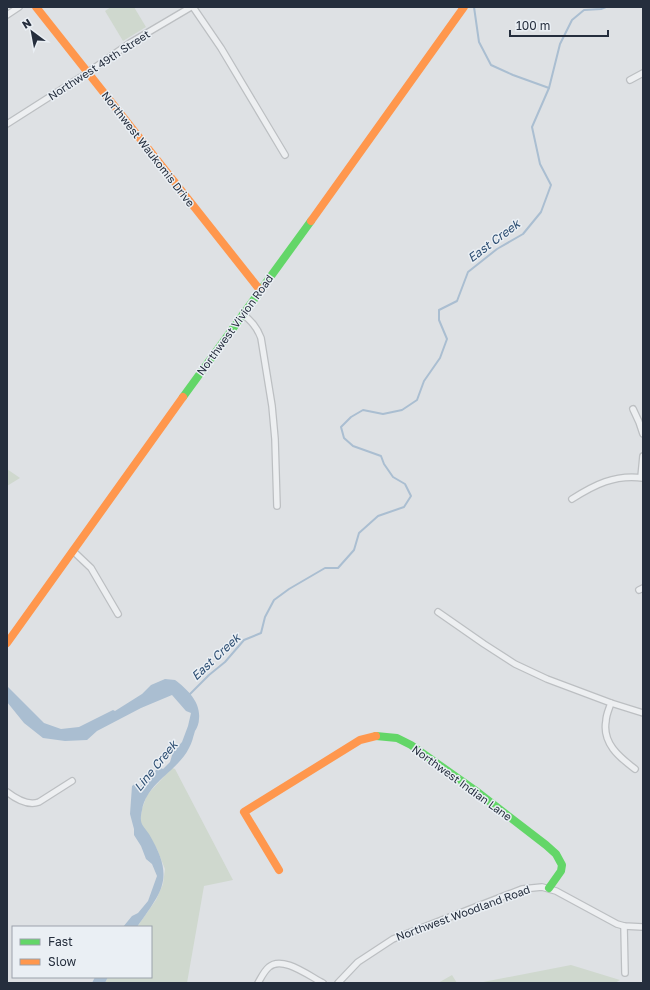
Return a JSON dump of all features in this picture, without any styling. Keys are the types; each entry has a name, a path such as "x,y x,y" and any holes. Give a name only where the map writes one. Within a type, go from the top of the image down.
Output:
{"main road":[{"name":"Northwest Waukomis Drive","path":"36,7 260,290"},
{"name":"Northwest Vivion Road","path":"7,643 464,7"},
{"name":"Northwest Indian Lane","path":"279,870 244,812 360,740 374,736 390,736 403,741 450,771 497,806 556,855 562,865 561,871 549,888"}],"street":[{"path":"7,15 19,7"},
{"path":"192,7 221,48 285,155"},
{"name":"Northwest 49th Street","path":"7,124 87,73 130,43 192,7"},
{"path":"630,80 643,73"},
{"path":"243,314 254,323 262,340 272,406 275,439 277,506"},
{"path":"633,409 640,422 643,434"},
{"path":"572,499 589,488 607,480 628,477 642,478 643,456"},
{"path":"74,551 91,568 118,614"},
{"path":"438,612 515,664 547,679 611,703 643,713"},
{"path":"611,703 605,722 606,734 610,746 619,756 635,769"},
{"path":"7,792 23,801 33,804 39,802 72,781"},
{"name":"Northwest Woodland Road","path":"338,983 358,962 393,939 522,889 537,887 549,888 624,926 643,927"},
{"path":"624,926 625,973"},
{"path":"258,983 270,966 275,963 282,962 323,983"}],"shaded area":[{"path":"111,7 134,7 146,27 123,41 105,11"},
{"path":"7,469 20,478 7,486"},
{"path":"172,768 175,769 233,880 204,886 187,983 105,983 108,978 152,978 152,926 138,926 156,900 163,884 165,869 157,849 140,823 142,809 147,795"},
{"path":"571,965 620,980 615,983 478,983"},
{"path":"452,975 457,983 438,983"}],"water":[{"path":"165,679 175,680 192,696 198,707 199,722 191,744 184,756 156,784 145,800 141,821 157,849 162,862 162,883 154,903 138,926 124,926 148,901 157,876 152,864 146,859 141,846 134,835 130,814 132,786 136,783 138,785 138,789 159,767 163,769 170,762 173,752 182,742 191,713 186,711 172,695 141,708 97,731 87,740 65,741 43,738 24,723 7,702 7,686 44,723 61,729 79,727 113,710 115,711 142,694 151,685"},
{"path":"94,978 108,978 105,983 92,983"}],"waterway":[{"name":"East Creek","path":"189,695 209,675 225,662 244,640 261,633 265,617 274,600 289,589 325,568 338,568 354,550 359,533 378,516 404,507 411,496 405,484 393,477 384,464 381,456 353,446 344,438 341,427 351,417 363,410 383,414 402,410 417,400 424,381 440,358 447,339 439,320 439,310 457,301 468,272 497,249 523,234 541,212 551,185 540,164 532,127 549,88 491,65 479,42 474,7"},
{"path":"549,88 560,44 572,20 584,10 601,9 606,7"}],"traffic: fast":[{"path":"183,397 311,221"},
{"path":"376,736 397,738 411,745 476,791 546,845 556,854 562,865 561,871 549,888"}],"traffic: slow":[{"path":"36,7 260,290"},
{"path":"311,221 464,7"},
{"path":"7,643 183,397"},
{"path":"279,870 244,812 360,740 376,736"}],"water label":[{"name":"Line Creek","path":"156,766"}]}
